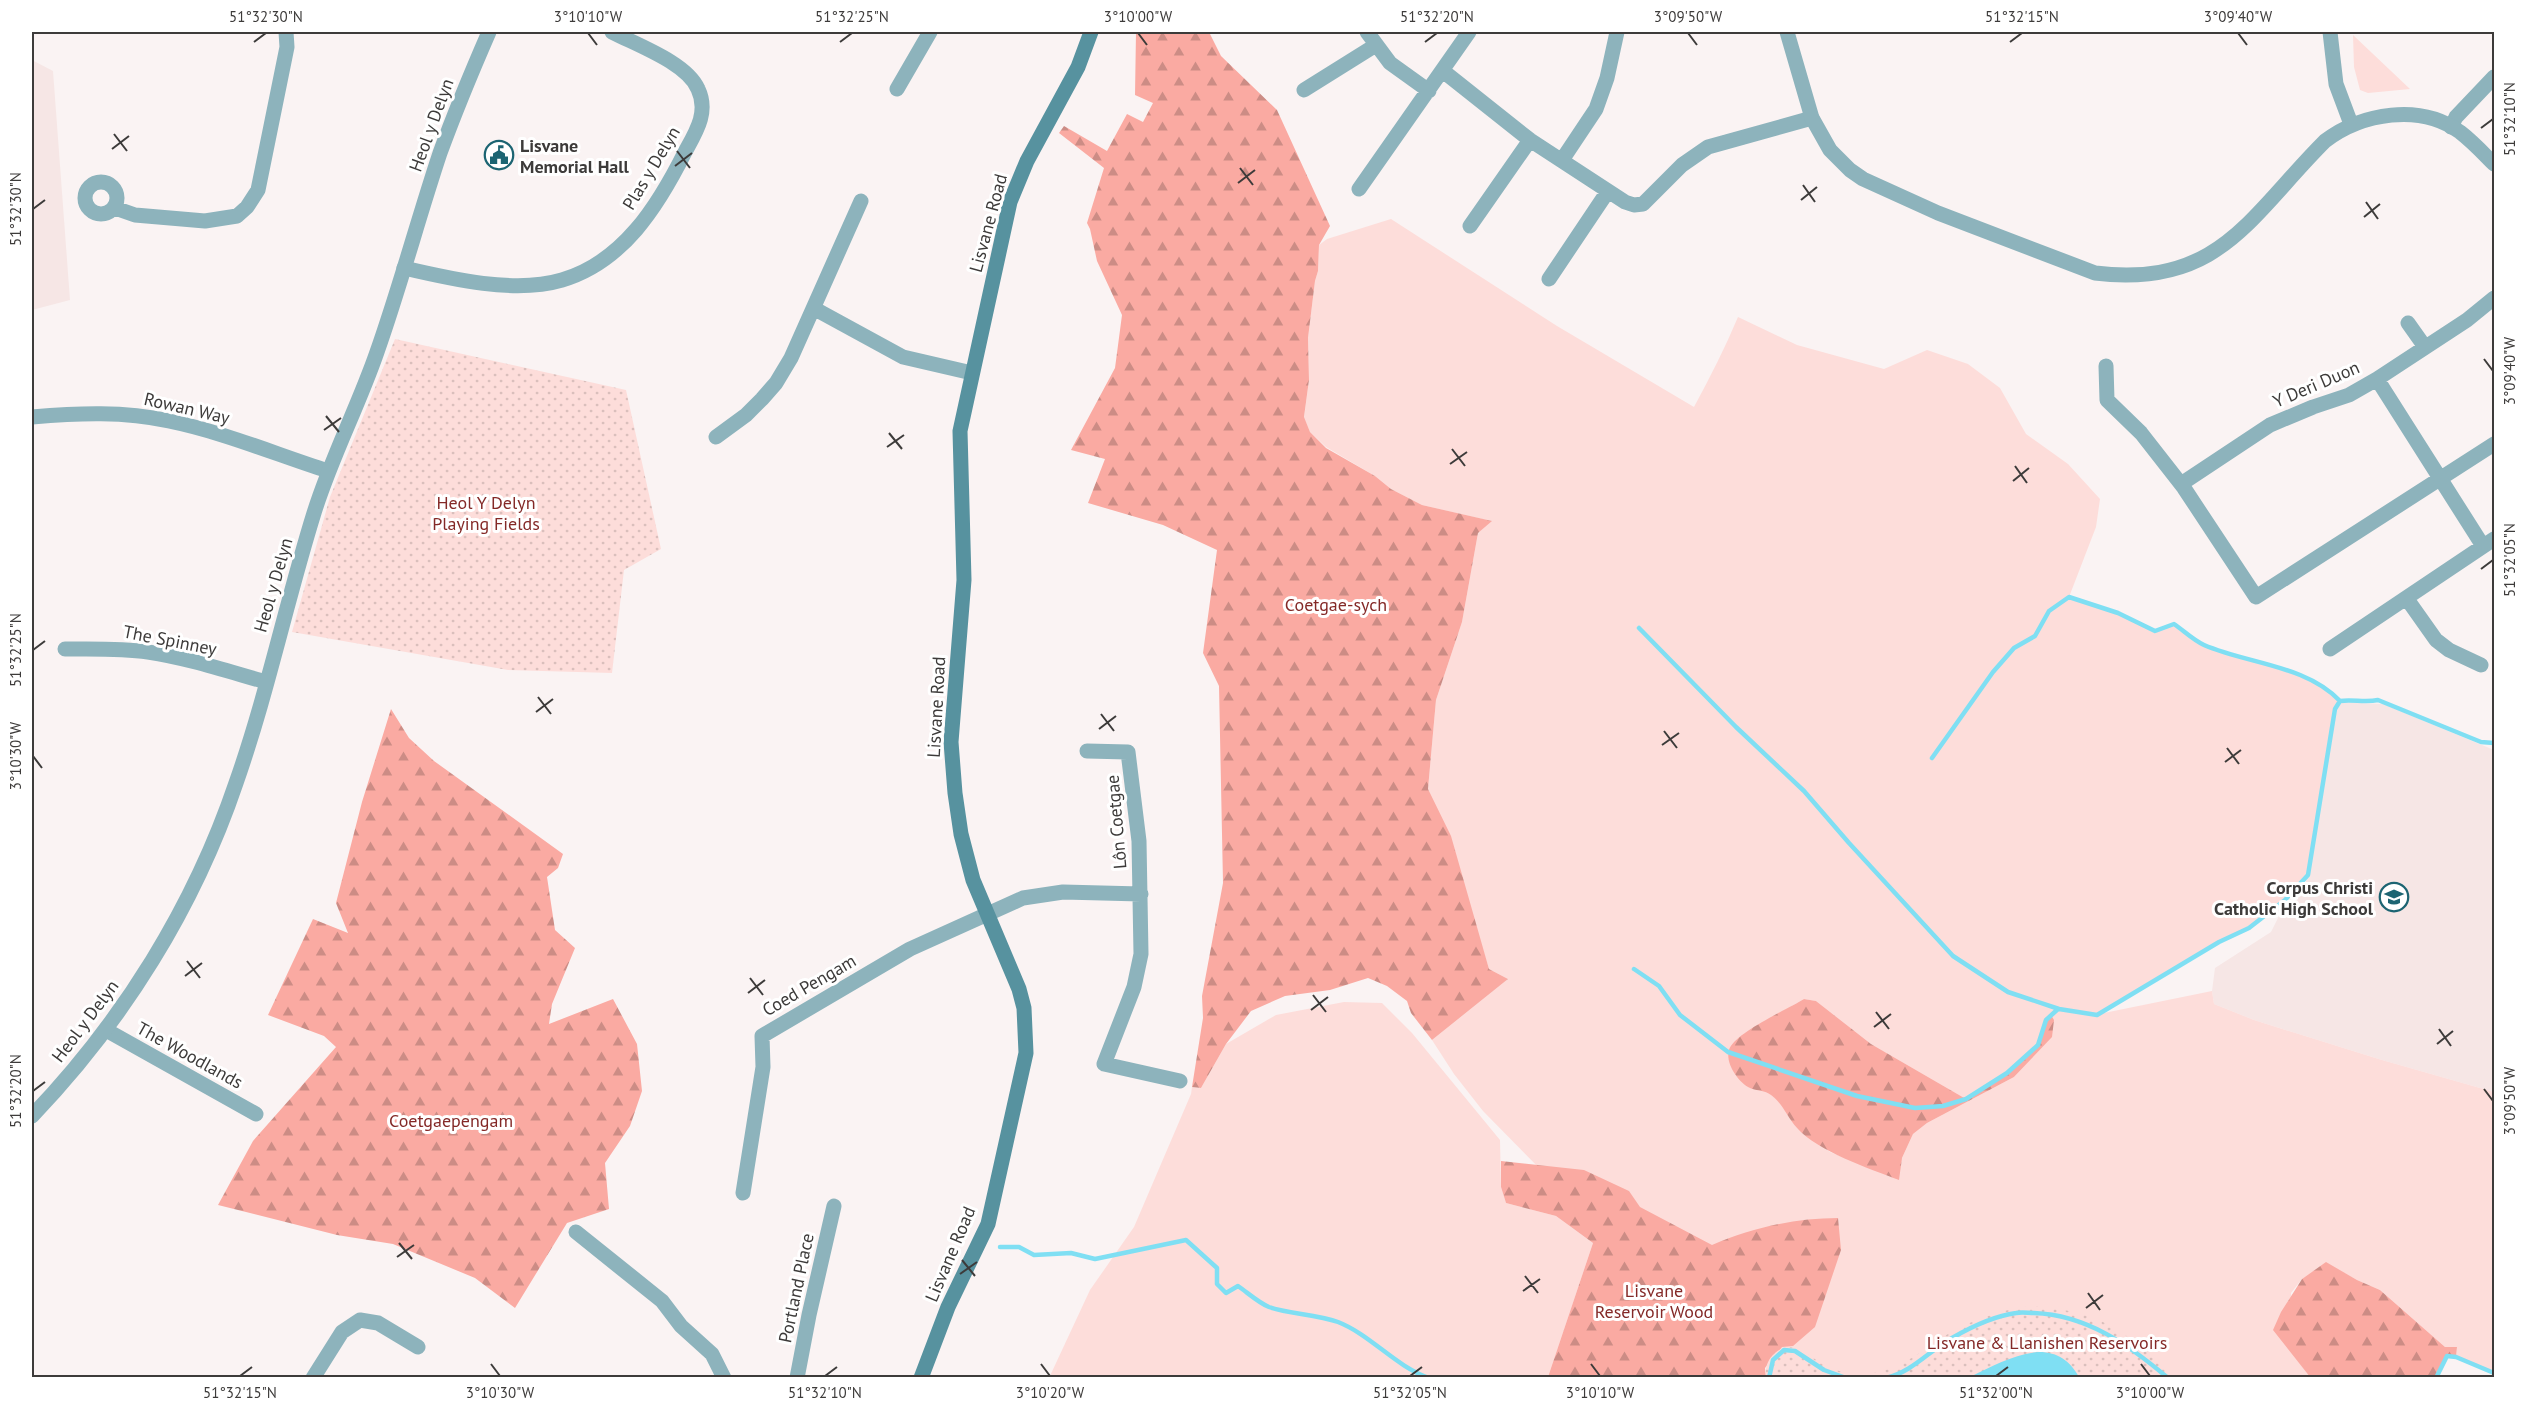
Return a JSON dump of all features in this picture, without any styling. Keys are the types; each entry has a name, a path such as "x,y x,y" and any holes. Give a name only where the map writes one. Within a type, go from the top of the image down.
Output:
{"main road":[{"name":"Lisvane Road","path":"921,1377 948,1307 988,1224 1026,1053 1024,1008 1019,989 973,880 961,834 955,793 951,742 964,580 959,444 1002,235 1014,193 1027,161 1078,67 1091,32"}],"street":[{"path":"115,208 135,215 213,221 237,216 247,207 258,190 265,159 287,47 286,32"},
{"name":"Heol y Delyn","path":"32,1116 106,1030 165,939 207,857 237,782 328,471 375,357 442,149 489,32"},
{"name":"Plas y Delyn","path":"404,268 475,282 543,284 571,277 592,267 611,254 636,230 667,188 700,123 703,101 692,79 678,67 612,32"},
{"path":"897,88 930,32"},
{"path":"1367,32 1390,63 1429,91"},
{"path":"1359,189 1469,32"},
{"path":"1562,160 1596,109 1617,32"},
{"path":"1787,32 1812,118 1839,161 1863,179 1938,213 2096,273 2123,277 2151,275 2204,259 2227,244 2325,141 2351,124 2386,116 2420,116 2451,127 2474,144 2494,164"},
{"path":"2330,32 2336,84 2351,124"},
{"path":"1304,90 1376,45"},
{"path":"1443,71 1530,140 1625,202 1634,205 1643,204 1682,165 1708,147 1812,118"},
{"path":"2451,127 2456,117 2494,77"},
{"path":"1470,226 1530,140"},
{"path":"1549,279 1608,191"},
{"path":"716,436 746,415 776,383 792,358 861,201"},
{"name":"Y Deri Duon","path":"2181,484 2270,425 2349,395 2377,379 2467,320 2494,298"},
{"path":"815,309 903,357 972,373"},
{"path":"2408,323 2425,347"},
{"path":"2106,366 2108,400 2141,433 2181,484 2256,597 2494,444"},
{"path":"2330,649 2489,542 2441,480 2377,379"},
{"name":"Rowan Way","path":"32,417 92,413 168,420 328,471"},
{"path":"2407,599 2436,640 2449,650 2481,665"},
{"name":"The Spinney","path":"65,649 123,649 149,652 266,682"},
{"name":"Lôn Coetgae","path":"1087,751 1128,752 1137,819 1141,954 1134,987 1104,1064 1180,1081"},
{"name":"Lôn Coetgae","path":"987,914 1023,898 1063,892 1141,894"},
{"name":"Coed Pengam","path":"743,1193 763,1067 762,1036 910,949 987,914"},
{"name":"The Woodlands","path":"106,1030 256,1114"},
{"name":"Portland Place","path":"797,1377 808,1315 834,1206"},
{"path":"576,1232 662,1301 681,1326 712,1354 724,1377"},
{"path":"313,1377 342,1332 360,1320 378,1323 418,1347"}],"shaded area":[{"path":"32,60 53,71 70,300 32,310"},
{"name":"Corpus Christi Catholic High School","path":"2338,702 2383,704 2494,750 2494,1092 2254,1020 2214,1004 2212,991 2215,968 2271,932 2283,908 2305,887"}],"green space":[{"name":"Coetgae-sych","path":"1136,32 1209,32 1221,56 1277,110 1330,226 1319,245 1318,271 1308,338 1309,380 1304,417 1310,432 1326,448 1375,476 1391,489 1422,505 1492,521 1478,533 1462,622 1436,700 1428,789 1451,836 1489,969 1508,979 1432,1040 1411,1013 1407,1001 1387,986 1368,978 1330,990 1285,996 1251,1011 1226,1044 1201,1088 1192,1087 1203,1018 1202,996 1223,883 1219,686 1203,653 1217,550 1163,525 1088,503 1105,459 1071,450 1115,368 1122,315 1097,261 1087,223 1104,168 1059,133 1064,126 1107,151 1127,114 1143,122 1153,103 1135,95"},
{"path":"2353,35 2410,89 2368,93 2360,90 2354,67"},
{"path":"1391,219 1557,326 1694,407 1738,317 1797,345 1884,369 1927,350 1968,364 2000,388 2026,434 2068,464 2100,499 2096,527 2069,597 2118,613 2155,631 2174,624 2204,645 2293,672 2326,689 2340,701 2335,709 2308,875 2285,900 2249,928 2219,942 2099,1014 2212,991 2214,1004 2254,1020 2494,1092 2494,1373 2456,1357 2457,1347 2445,1347 2380,1290 2326,1263 2302,1279 2291,1293 2294,1356 2310,1377 1902,1374 1846,1377 1782,1352 1743,1311 1546,1175 1483,1111 1454,1074 1432,1040 1508,979 1489,969 1467,898 1428,789 1436,700 1462,622 1478,533 1491,521 1422,505 1391,489 1375,476 1326,447 1310,432 1304,418 1309,380 1308,338 1318,271 1319,245 1327,239","holes":["1804,999 1816,1001 1871,1044 1966,1099 2007,1073 2038,1045 2046,1020 2051,1037 2014,1077 1927,1123 1913,1134 1902,1158 1857,1163 1830,1152 1797,1128 1780,1102 1768,1092 1748,1087 1736,1074 1764,1022"]},
{"name":"Heol Y Delyn Playing Fields","path":"395,339 626,390 661,549 624,570 612,673 508,670 292,632 330,497"},
{"name":"Coetgaepengam","path":"391,709 409,738 434,761 563,854 558,868 547,877 555,930 575,948 552,1004 549,1024 613,999 637,1044 642,1091 630,1126 605,1163 609,1209 567,1223 515,1308 475,1278 393,1244 337,1235 218,1205 253,1141 336,1047 324,1036 268,1015 313,919 348,933 336,903 362,802"},
{"path":"1804,999 1816,1001 1871,1044 1966,1099 2025,1059 2038,1045 2046,1022 2051,1015 2054,1020 2052,1037 2014,1077 1927,1123 1913,1134 1902,1158 1899,1180 1818,1145 1797,1128 1782,1106 1771,1095 1745,1085 1734,1072 1728,1055 1733,1043 1762,1022"},
{"path":"1344,1002 1382,1003 1412,1033 1500,1140 1501,1187 1506,1203 1556,1216 1593,1243 1548,1377 1049,1378 1090,1290 1134,1227 1192,1087 1201,1088 1226,1044 1276,1015"},
{"name":"Lisvane Reservoir Wood","path":"1501,1161 1584,1170 1629,1191 1640,1207 1712,1245 1774,1225 1838,1218 1841,1250 1815,1327 1793,1346 1782,1347 1765,1368 1766,1377 1548,1377 1593,1243 1556,1216 1506,1203 1501,1187"},
{"path":"2326,1262 2380,1290 2445,1347 2457,1347 2456,1357 2447,1356 2436,1377 2310,1377 2273,1330 2281,1312 2302,1279"},
{"name":"Lisvane & Llanishen Reservoirs","path":"2031,1306 2077,1313 2111,1326 2126,1335 2175,1377 1766,1378 1768,1361 1782,1348 1796,1348 1824,1365 1851,1374 1879,1372 1893,1368 1970,1323 2004,1311"}],"water":[{"path":"2039,1352 2063,1358 2079,1377 1970,1377 2012,1358"}],"waterway":[{"path":"1932,758 1993,672 2014,648 2035,636 2049,611 2069,597 2118,613 2155,631 2174,624 2204,645 2294,672 2326,689 2340,701"},
{"path":"1639,628 1736,727 1804,791 1953,956 2008,992 2059,1009 2097,1015 2219,942 2249,928 2285,900 2308,875 2335,709 2340,701 2378,700 2481,742 2494,743"},
{"path":"1634,969 1659,986 1680,1015 1728,1052 1857,1096 1915,1108 1943,1106 1966,1099 2007,1073 2038,1045 2046,1020 2058,1009"},
{"path":"1000,1247 1019,1247 1034,1255 1071,1253 1095,1259 1186,1240 1217,1268 1217,1284 1226,1293 1238,1286 1269,1307 1338,1322 1405,1366 1429,1378"},
{"path":"1886,1378 1904,1371 1959,1334 1999,1317 2016,1313 2053,1315 2089,1326 2122,1343 2168,1378"},
{"path":"1769,1378 1773,1360 1784,1350 1795,1351 1824,1370 1846,1378"},
{"path":"2436,1378 2447,1356 2456,1357 2494,1373"}],"place":[{"name":"Lisvane Memorial Hall","path":"499,155"},
{"name":"Corpus Christi Catholic High School","path":"2394,897"}]}
